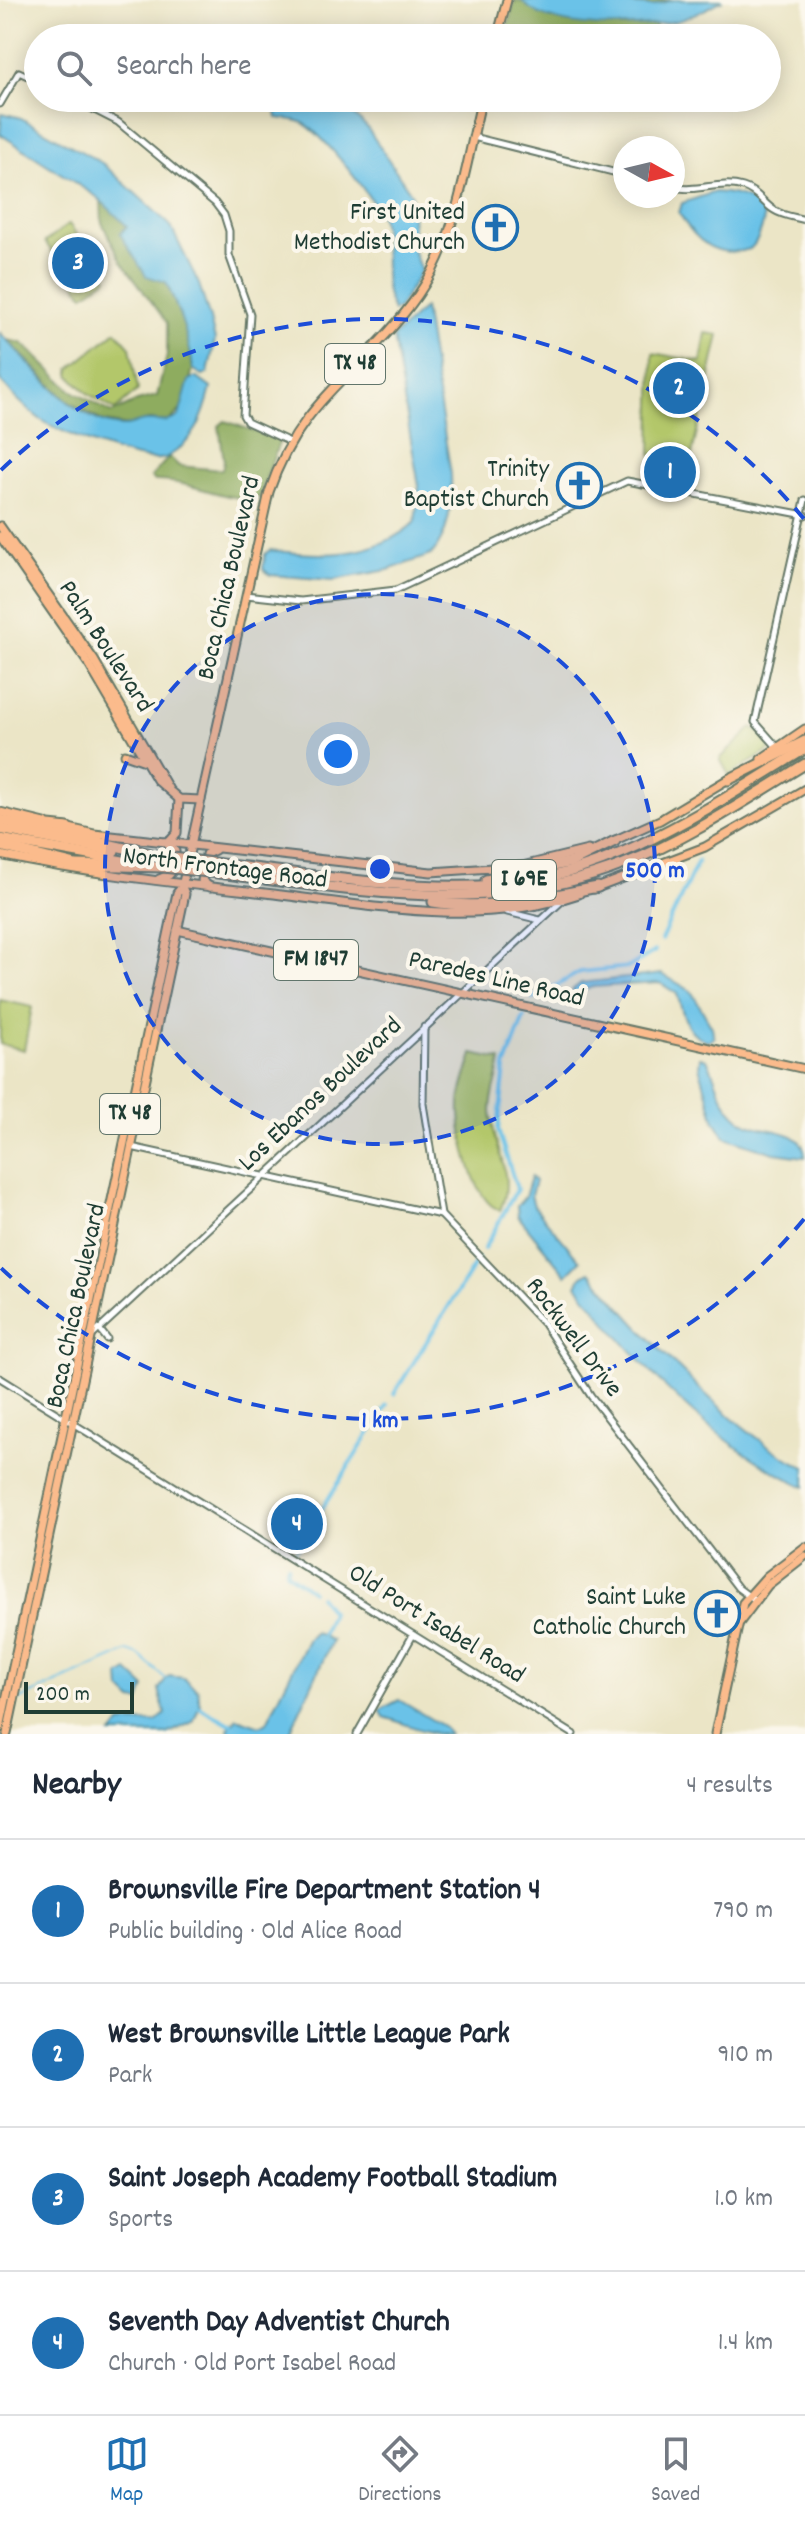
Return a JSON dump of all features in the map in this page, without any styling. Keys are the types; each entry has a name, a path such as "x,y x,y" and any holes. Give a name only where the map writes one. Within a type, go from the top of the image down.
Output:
{"highway":[{"path":"728,780 805,741"},
{"name":"I 69E","path":"0,839 59,852 211,867 432,886 499,885 603,859 687,820 805,749"},
{"name":"I 69E","path":"211,867 359,890 435,898 480,897 574,881 656,851 805,764"},
{"path":"0,817 19,825 164,862"},
{"path":"0,817 68,828"},
{"name":"I 69E","path":"0,829 164,862"},
{"path":"432,886 547,869 572,862 615,841"},
{"path":"0,850 18,849 76,865 164,862"},
{"path":"0,850 56,866"},
{"path":"359,890 474,906 598,887"}],"main road":[{"path":"501,24 507,0"},
{"name":"Boca Chica Boulevard","path":"0,1728 185,894 183,886 191,845 269,492 290,442 317,403 400,319 426,283 445,241 478,112"},
{"name":"Palm Boulevard","path":"0,526 94,660 171,794"},
{"name":"Palm Boulevard","path":"0,536 88,663 145,761 171,794 179,799 201,800"},
{"path":"68,828 395,870 458,872 546,862 615,841 660,820 805,729"},
{"path":"125,754 145,761"},
{"name":"North Frontage Road","path":"56,866 183,886 423,912 498,910 564,899 705,847 805,789"},
{"path":"167,842 177,833 179,799"},
{"path":"149,880 166,878 175,868 175,851 167,842"},
{"path":"211,887 202,881 204,860 209,852 221,849"},
{"name":"Boca Chica Boulevard","path":"7,1734 69,1421 91,1337 97,1326 138,1094 135,1089 177,893 183,886"},
{"name":"Paredes Line Road","path":"177,930 805,1069"},
{"path":"715,1734 740,1622 739,1614 752,1597 805,1547"},
{"path":"752,1597 805,1556"}],"street":[{"path":"0,104 19,72 24,74"},
{"path":"98,112 118,122 220,208 229,231 229,255 250,314 243,415 247,422 290,442"},
{"path":"472,137 613,172"},
{"path":"685,189 739,186 755,193 777,212 805,220"},
{"path":"245,595 301,601 396,590 627,481 803,515"},
{"path":"778,748 755,722 805,500"},
{"name":"Los Ebanos Boulevard","path":"97,1326 564,899"},
{"path":"498,910 541,920"},
{"path":"127,1149 441,1215 423,1104 424,1027"},
{"name":"Rockwell Drive","path":"441,1215 544,1324 591,1396 651,1475 738,1588 752,1597"},
{"path":"97,1326 107,1339"},
{"name":"Old Port Isabel Road","path":"0,1378 573,1734"},
{"path":"357,1734 413,1635"}],"green space":[{"path":"515,0 610,24 508,24"},
{"path":"589,0 672,0 651,6"},
{"path":"101,200 127,226 155,276 166,282 189,336 193,369 182,409 168,422 149,420 128,426 104,422 67,401 7,340 22,343 71,390 112,413 157,396 167,355 167,323 122,262 102,223"},
{"path":"69,224 108,278 84,295 45,242"},
{"path":"116,331 130,347 138,390 115,410 87,393 70,376 70,369"},
{"path":"706,333 719,335 690,463 651,455 653,353 701,362"},
{"path":"225,421 280,440 259,498 233,497 155,481 151,477 169,457 179,466 222,470 224,461 219,426"},
{"path":"753,727 771,743 769,751 729,775 720,759"},
{"path":"0,1000 32,1007 24,1050 0,1044"},
{"path":"473,1054 501,1060 491,1111 505,1173 505,1197 500,1210 490,1204 475,1180 462,1129 461,1097"}],"water":[{"path":"521,0 589,0 651,6 672,0 723,0 695,15 660,24 579,24 534,11"},
{"path":"276,112 350,112 366,126 412,195 413,250 421,271 398,309 393,311 386,289 384,232 378,212 321,138 301,122 277,118"},
{"path":"2,113 21,118 102,163 170,225 199,284 210,319 215,340 208,373 203,376 193,369 183,324 166,282 146,276 120,234 127,226 97,197 0,134"},
{"path":"715,192 750,200 762,211 764,218 756,242 750,249 738,252 708,246 692,232 679,213 680,208 685,208 685,202"},
{"path":"424,308 451,474 446,528 437,547 431,555 388,570 333,580 270,575 263,569 265,554 270,550 327,554 365,549 399,534 415,522 419,486 393,337"},
{"path":"0,333 56,392 90,416 108,424 126,426 144,421 170,421 179,416 189,380 196,377 211,388 205,409 185,444 167,457 141,458 103,447 50,425 19,401 0,381"},
{"path":"662,974 691,991 712,1027 714,1038 708,1041 694,1034 686,1023 677,994 660,983 591,987 575,993 572,990 581,983"},
{"path":"700,1057 707,1059 723,1098 740,1119 798,1139 805,1157 774,1153 725,1137 715,1121 699,1066"},
{"path":"531,1177 535,1181 531,1195 534,1206 580,1261 566,1275 518,1216 517,1206 525,1197"},
{"path":"590,1272 634,1322 721,1408 779,1453 805,1467 805,1487 739,1449 679,1400 652,1373 577,1285 582,1276"},
{"path":"315,1632 332,1641 289,1734 230,1734 228,1729 237,1718 260,1726 267,1722 307,1640"},
{"path":"128,1671 145,1687 140,1701 131,1700 121,1690 120,1676"},
{"path":"169,1676 183,1678 198,1690 200,1705 193,1722 167,1734 112,1734 121,1723 156,1722 165,1714 159,1689"},
{"path":"399,1700 444,1727 449,1734 424,1730 384,1717 380,1710"}],"waterway":[{"path":"661,940 698,861"},
{"path":"533,999 580,972 629,967 655,951"},
{"path":"484,1249 517,1189 498,1130 505,1067 524,1017"},
{"path":"394,1394 478,1259"},
{"path":"295,1552 387,1405"},
{"path":"288,1565 286,1572 312,1591"},
{"path":"319,1596 331,1612 321,1639"},
{"path":"18,1700 128,1651 139,1655 166,1679"},
{"path":"198,1706 232,1725"}],"place":[{"name":"First United Methodist Church","path":"496,228"},
{"name":"Saint Joseph Academy Football Stadium","path":"78,263"},
{"name":"West Brownsville Little League Park","path":"679,388"},
{"name":"Brownsville Fire Department Station 4","path":"670,472"},
{"name":"Trinity Baptist Church","path":"580,485"},
{"name":"Seventh Day Adventist Church","path":"297,1524"},
{"name":"Saint Luke Catholic Church","path":"717,1613"}]}
